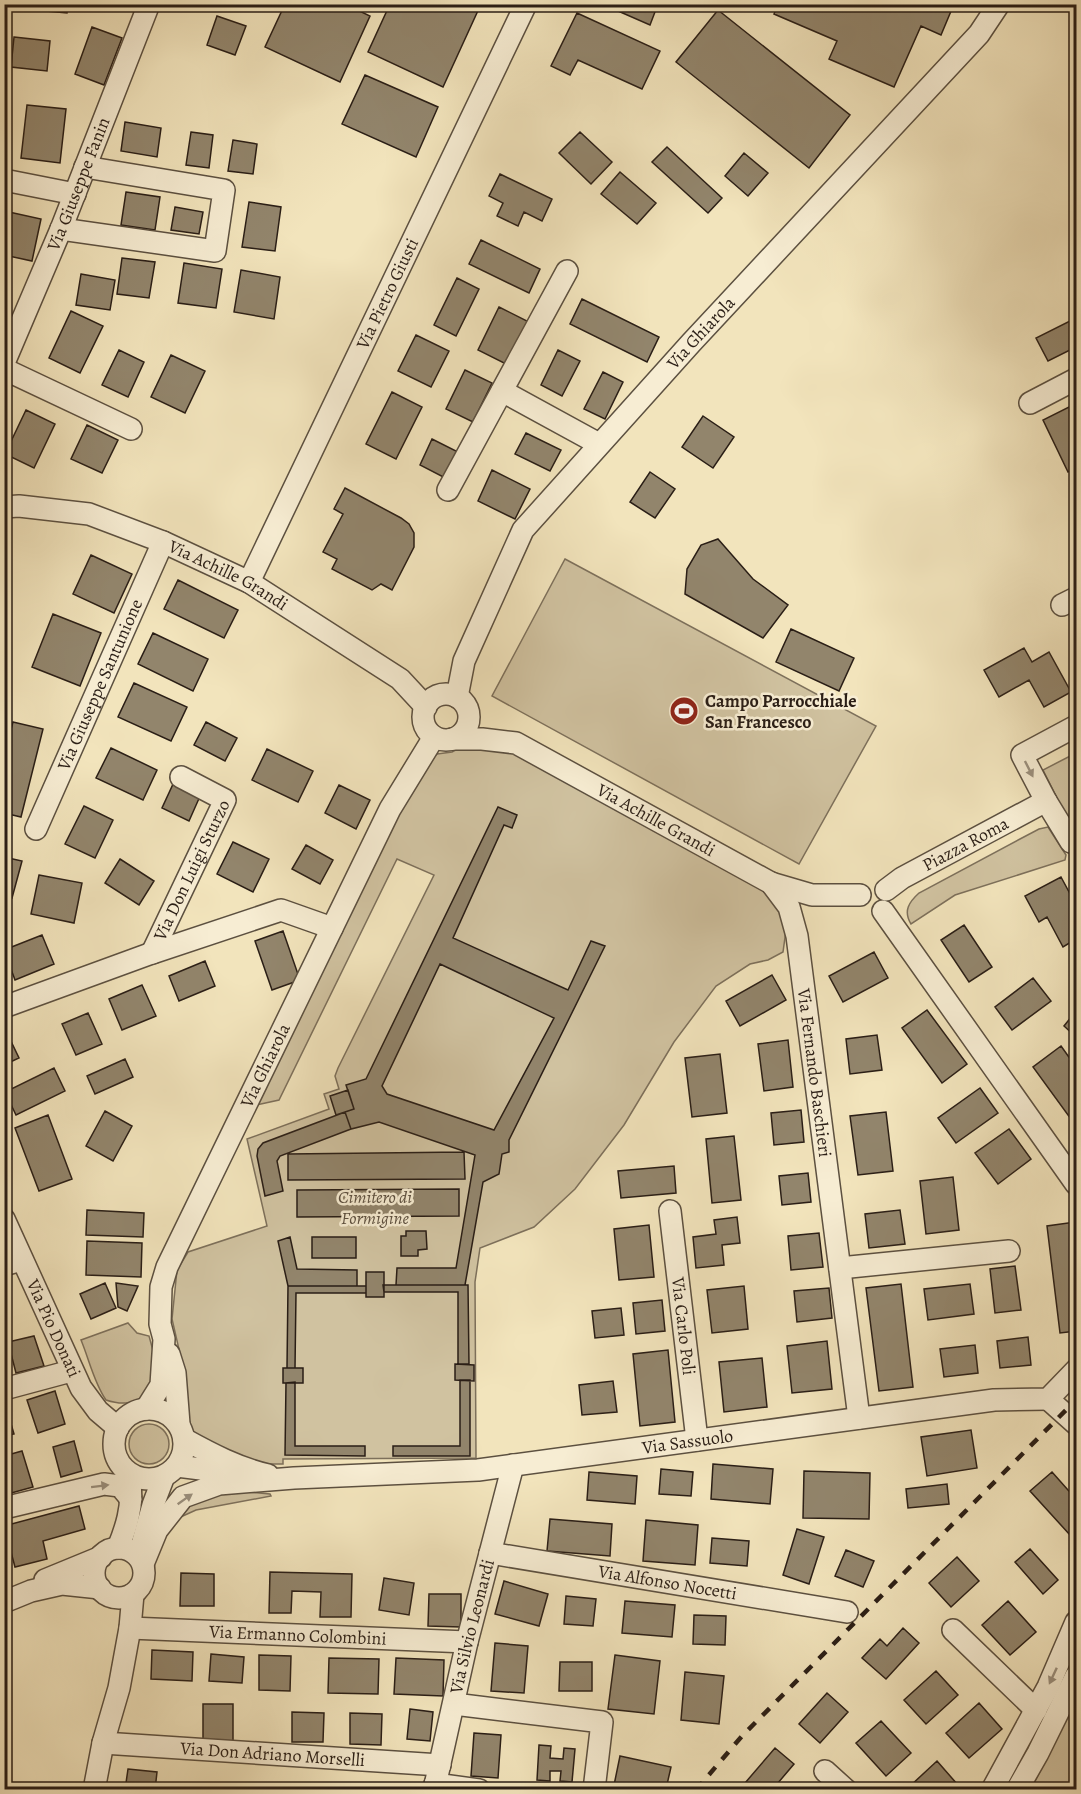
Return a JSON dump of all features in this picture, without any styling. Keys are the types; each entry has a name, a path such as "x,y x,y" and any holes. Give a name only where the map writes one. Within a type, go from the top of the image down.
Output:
{"street":[{"name":"Via Giuseppe Fanin","path":"4,363 61,229 148,4"},
{"name":"Via Pietro Giusti","path":"249,582 526,4"},
{"name":"Via Ghiarola","path":"146,1409 161,1385 164,1339 160,1323 161,1287 167,1267 390,809 443,738 465,730 468,724 462,703 464,661 523,530 599,444 979,34 999,4"},
{"path":"61,229 215,251 224,190 85,167"},
{"path":"4,180 75,194"},
{"path":"448,490 567,271"},
{"path":"4,369 131,429"},
{"path":"1030,403 1077,379"},
{"path":"502,391 599,444"},
{"name":"Via Achille Grandi","path":"4,507 19,506 89,514 163,542 249,582 400,679 426,706"},
{"name":"Via Giuseppe Santunione","path":"36,829 163,542"},
{"path":"443,738 425,727 423,720 426,706 436,696 450,694 490,727 516,743"},
{"path":"1077,726 1022,755 1071,842 1077,839"},
{"name":"Via Achille Grandi","path":"443,738 516,743 771,883 812,895 860,895 870,885 879,885 885,900"},
{"name":"Via Don Luigi Sturzo","path":"152,953 225,800 181,777"},
{"name":"Piazza Roma","path":"885,900 902,878 1046,801"},
{"name":"Via Fernando Baschieri","path":"771,883 789,907 797,936 859,1418"},
{"path":"885,900 1077,1184"},
{"name":"Via Don Luigi Sturzo","path":"4,1007 152,953 281,910 332,928"},
{"name":"Via Carlo Poli","path":"670,1211 697,1440"},
{"name":"Via Pio Donati","path":"4,1219 13,1262 71,1371 98,1411 118,1428"},
{"path":"840,1269 1009,1251"},
{"path":"94,1790 103,1743 119,1688 130,1628 133,1594 144,1576 140,1560 153,1505 171,1471 182,1458 175,1373 164,1339"},
{"path":"1077,1370 1048,1399 1077,1424"},
{"path":"4,1389 71,1371"},
{"name":"Via Sassuolo","path":"140,1560 157,1530 183,1497 219,1484 452,1472 994,1400 1048,1399"},
{"path":"181,1432 167,1413 146,1409 128,1415 118,1428 114,1449 119,1462 129,1473 142,1479 171,1471 201,1469 237,1483"},
{"name":"Via Sassuolo","path":"181,1432 241,1467 286,1479"},
{"name":"Via Silvio Leonardi","path":"436,1780 467,1642 513,1465"},
{"path":"129,1473 131,1499 125,1530 95,1567 95,1573 100,1588 108,1594 117,1597 133,1594"},
{"path":"4,1508 104,1484 120,1486 131,1499"},
{"path":"31,1591 42,1581 109,1552 126,1549 140,1560"},
{"name":"Via Alfonso Nocetti","path":"490,1553 847,1612"},
{"path":"4,1602 31,1591 62,1584 100,1588"},
{"path":"992,1790 1048,1687 1077,1622"},
{"name":"Via Ermanno Colombini","path":"130,1628 467,1642"},
{"path":"953,1630 1036,1710"},
{"path":"1017,1790 1077,1676"},
{"path":"454,1704 602,1722 594,1790"},
{"name":"Via Don Adriano Morselli","path":"103,1743 436,1780 479,1790"},
{"path":"825,1771 846,1790"}],"green space":[{"name":"Campo Parrocchiale San Francesco","path":"565,559 876,726 799,864 492,696"},
{"name":"Cimitero di Formigine","path":"493,741 769,893 781,913 786,930 783,952 768,960 750,964 716,986 674,1042 624,1125 575,1189 534,1227 480,1248 475,1282 476,1458 283,1459 283,1464 259,1464 196,1437 188,1427 184,1371 172,1319 177,1270 188,1252 267,1226 247,1139 329,1109 324,1094 339,1089 335,1076 338,1068 434,875 397,859 279,1100 252,1106 426,761 437,754 452,752 469,743"},
{"path":"1076,753 1076,818 1069,822 1043,770"},
{"path":"1048,827 1066,855 1065,860 955,895 911,924 907,915 908,907 919,893 1039,829"},
{"path":"128,1323 137,1333 149,1336 157,1365 145,1397 135,1401 116,1403 106,1400 102,1393 81,1340"},
{"path":"149,1424 163,1430 169,1444 163,1458 149,1464 135,1458 129,1444 135,1430"},
{"path":"247,1492 270,1494 271,1496 196,1510 174,1520 199,1500 224,1494"},
{"path":"1076,1700 1076,1789 1031,1789"}],"building":[{"path":"25,4 68,4 67,13 24,9"},
{"path":"285,4 345,4 370,16 340,82 265,47"},
{"path":"390,4 481,4 443,87 368,52"},
{"path":"602,4 658,4 650,25"},
{"path":"778,4 954,4 941,35 921,26 894,87 829,59 837,41 774,14"},
{"path":"718,10 850,115 809,168 676,62"},
{"path":"577,13 660,51 642,89 578,60 570,75 551,66"},
{"path":"217,16 246,26 235,55 207,45"},
{"path":"92,27 122,38 104,85 75,74"},
{"path":"14,37 50,41 47,71 11,67"},
{"path":"365,75 438,107 416,157 342,124"},
{"path":"27,105 66,109 60,163 21,158"},
{"path":"125,122 161,128 157,157 121,151"},
{"path":"191,132 213,135 209,168 186,165"},
{"path":"580,132 612,162 591,184 559,153"},
{"path":"233,140 257,144 253,174 228,171"},
{"path":"667,147 722,198 708,213 652,162"},
{"path":"744,153 768,173 748,196 725,176"},
{"path":"620,172 656,203 637,224 601,194"},
{"path":"500,174 552,199 542,221 524,212 518,226 497,216 503,203 489,196"},
{"path":"126,192 160,197 155,230 121,225"},
{"path":"249,202 281,207 275,251 242,247"},
{"path":"175,207 203,212 199,234 171,230"},
{"path":"9,212 41,219 32,261 4,255 4,232"},
{"path":"481,240 540,269 529,293 469,264"},
{"path":"122,258 155,262 149,298 117,294"},
{"path":"184,263 222,269 216,308 178,303"},
{"path":"241,270 280,277 274,319 234,312"},
{"path":"81,274 115,280 110,310 76,305"},
{"path":"457,278 479,289 456,336 434,325"},
{"path":"582,299 659,337 647,362 570,324"},
{"path":"499,307 529,322 508,365 478,350"},
{"path":"71,311 103,326 80,373 49,358"},
{"path":"1076,318 1076,347 1048,361 1036,338"},
{"path":"416,335 449,351 431,387 398,371"},
{"path":"119,350 144,362 128,397 102,385"},
{"path":"558,350 580,361 562,396 541,385"},
{"path":"171,355 205,371 185,413 151,397"},
{"path":"465,370 492,383 473,422 446,409"},
{"path":"603,372 623,382 605,419 584,409"},
{"path":"392,392 422,407 396,459 366,444"},
{"path":"1071,406 1076,417 1076,468 1068,472 1043,420"},
{"path":"26,410 55,424 34,468 5,454"},
{"path":"703,416 734,437 713,468 682,447"},
{"path":"87,425 118,440 102,473 71,459"},
{"path":"526,433 561,450 550,471 515,454"},
{"path":"432,439 464,455 451,481 420,465"},
{"path":"492,470 530,489 515,519 478,501"},
{"path":"650,472 675,489 655,518 630,502"},
{"path":"345,488 401,518 409,524 414,533 414,547 392,590 381,584 372,590 332,569 337,559 323,552 343,514 334,509"},
{"path":"718,539 753,579 788,605 763,638 685,594 687,569 701,545"},
{"path":"91,555 132,574 114,613 73,594"},
{"path":"178,580 238,610 224,638 164,609"},
{"path":"53,614 101,633 80,686 32,667"},
{"path":"791,629 854,658 839,691 776,662"},
{"path":"153,633 208,659 193,691 138,664"},
{"path":"1024,648 1032,662 1049,652 1071,692 1044,707 1029,680 999,697 984,670"},
{"path":"134,683 187,707 171,741 118,717"},
{"path":"13,722 43,729 21,817 4,813 4,755"},
{"path":"206,722 237,738 225,761 194,745"},
{"path":"111,748 157,770 143,800 96,778"},
{"path":"267,749 313,771 298,802 252,780"},
{"path":"174,782 201,794 189,821 162,808"},
{"path":"339,785 370,800 356,829 325,813"},
{"path":"84,806 113,820 95,858 65,844"},
{"path":"498,807 517,815 512,828 504,825 453,938 568,990 591,941 605,946 509,1140 509,1152 502,1154 499,1174 483,1182 465,1285 396,1285 397,1268 456,1268 475,1155 379,1122 351,1129 345,1112 354,1109 346,1085 366,1079","holes":["440,964 554,1018 494,1130 387,1094 382,1086"]},
{"path":"233,842 269,859 253,892 217,874"},
{"path":"306,845 333,860 320,884 292,869"},
{"path":"4,857 22,861 12,898 4,896"},
{"path":"120,859 154,881 139,905 105,883"},
{"path":"39,875 82,883 74,923 31,914"},
{"path":"1061,877 1076,905 1076,939 1063,947 1047,917 1039,922 1025,896"},
{"path":"964,925 992,967 969,982 941,940"},
{"path":"283,931 300,980 272,990 255,941"},
{"path":"42,935 54,964 15,980 4,950"},
{"path":"874,952 888,978 843,1002 829,976"},
{"path":"205,961 215,986 179,1001 169,976"},
{"path":"772,975 786,1000 740,1026 726,1001"},
{"path":"1033,978 1051,1001 1012,1030 995,1007"},
{"path":"142,985 156,1016 122,1030 109,999"},
{"path":"927,1010 967,1064 942,1083 902,1028"},
{"path":"1076,1011 1076,1037 1064,1026"},
{"path":"88,1013 102,1044 76,1055 62,1024"},
{"path":"7,1033 19,1058 4,1065 4,1034"},
{"path":"877,1035 882,1070 850,1074 846,1039"},
{"path":"788,1040 793,1087 764,1091 758,1044"},
{"path":"1061,1046 1076,1067 1076,1126 1033,1067"},
{"path":"720,1054 727,1113 692,1117 685,1058"},
{"path":"125,1059 133,1077 95,1094 87,1076"},
{"path":"54,1068 65,1091 16,1115 5,1092"},
{"path":"980,1088 998,1113 956,1143 938,1118"},
{"path":"348,1090 354,1109 336,1115 330,1096"},
{"path":"801,1110 804,1142 774,1145 771,1113"},
{"path":"105,1111 132,1126 113,1161 86,1146"},
{"path":"345,1112 351,1129 280,1156 277,1161 283,1191 265,1196 257,1156 258,1149 263,1143"},
{"path":"886,1112 893,1171 858,1175 850,1116"},
{"path":"48,1115 72,1179 39,1191 15,1128"},
{"path":"1009,1129 1031,1159 998,1184 975,1153"},
{"path":"734,1136 741,1200 712,1203 706,1139"},
{"path":"464,1152 465,1179 288,1180 288,1154"},
{"path":"674,1166 676,1193 621,1198 618,1171"},
{"path":"808,1173 811,1202 782,1205 779,1176"},
{"path":"953,1177 959,1230 926,1234 920,1181"},
{"path":"459,1189 459,1216 297,1217 297,1190"},
{"path":"87,1210 144,1213 143,1237 86,1235"},
{"path":"900,1210 905,1244 869,1248 865,1214"},
{"path":"737,1217 740,1243 722,1245 724,1265 696,1268 693,1237 716,1234 714,1220"},
{"path":"1075,1222 1076,1331 1060,1333 1047,1226"},
{"path":"649,1225 654,1277 619,1280 614,1229"},
{"path":"406,1231 426,1231 427,1249 418,1250 418,1256 401,1256 401,1236 406,1236"},
{"path":"819,1233 823,1267 791,1270 788,1236"},
{"path":"290,1237 297,1269 357,1270 357,1286 288,1286 278,1241"},
{"path":"312,1237 356,1237 356,1258 312,1258"},
{"path":"87,1241 142,1243 141,1277 86,1275"},
{"path":"1015,1266 1021,1310 995,1313 990,1269"},
{"path":"366,1272 384,1272 384,1297 366,1297"},
{"path":"105,1283 116,1308 91,1319 80,1294"},
{"path":"116,1283 138,1286 127,1311 118,1307"},
{"path":"901,1284 913,1387 879,1391 866,1288"},
{"path":"970,1284 974,1314 928,1320 924,1289"},
{"path":"383,1285 468,1285 469,1364 458,1364 458,1292 384,1292"},
{"path":"288,1286 366,1286 366,1293 296,1293 295,1368 287,1368"},
{"path":"744,1286 748,1329 712,1333 707,1290"},
{"path":"829,1288 832,1318 797,1322 794,1291"},
{"path":"662,1300 665,1331 636,1334 633,1303"},
{"path":"621,1308 624,1335 595,1338 592,1311"},
{"path":"34,1336 44,1366 16,1373 8,1342"},
{"path":"1028,1337 1031,1365 1000,1368 997,1341"},
{"path":"827,1341 832,1389 792,1393 787,1346"},
{"path":"975,1345 978,1373 944,1377 940,1349"},
{"path":"668,1350 675,1422 640,1426 633,1354"},
{"path":"762,1358 767,1407 724,1412 719,1362"},
{"path":"455,1364 474,1365 474,1381 455,1380"},
{"path":"283,1368 303,1368 303,1383 283,1383"},
{"path":"460,1380 470,1380 470,1456 393,1456 393,1446 460,1446"},
{"path":"613,1381 617,1412 582,1415 579,1385"},
{"path":"295,1382 295,1446 365,1446 365,1456 285,1455 286,1383"},
{"path":"55,1391 65,1424 38,1433 27,1400"},
{"path":"4,1407 6,1407 14,1434 4,1436"},
{"path":"971,1430 977,1468 927,1476 921,1437"},
{"path":"74,1441 82,1471 61,1477 53,1447"},
{"path":"22,1451 33,1487 4,1495 4,1456"},
{"path":"713,1464 773,1469 770,1504 711,1499"},
{"path":"661,1469 693,1472 691,1496 659,1494"},
{"path":"804,1471 870,1473 869,1519 803,1518"},
{"path":"589,1472 637,1476 635,1504 587,1500"},
{"path":"1052,1472 1076,1499 1076,1530 1070,1535 1030,1491"},
{"path":"947,1484 949,1504 908,1508 906,1489"},
{"path":"79,1506 85,1529 43,1541 47,1559 15,1567 4,1526"},
{"path":"550,1519 612,1524 610,1556 547,1551"},
{"path":"646,1520 698,1525 695,1565 643,1561"},
{"path":"797,1529 824,1537 809,1584 783,1575"},
{"path":"712,1538 749,1541 747,1566 710,1563"},
{"path":"1030,1549 1058,1580 1043,1594 1015,1562"},
{"path":"846,1550 874,1561 863,1587 835,1576"},
{"path":"957,1557 979,1581 951,1607 929,1583"},
{"path":"270,1572 352,1574 351,1617 320,1617 321,1592 292,1591 291,1613 269,1613"},
{"path":"181,1573 214,1574 214,1606 180,1606"},
{"path":"384,1578 414,1583 409,1615 379,1610"},
{"path":"504,1581 548,1594 539,1626 495,1614"},
{"path":"429,1594 461,1594 461,1627 428,1626"},
{"path":"566,1596 596,1599 593,1626 564,1624"},
{"path":"625,1601 675,1605 672,1637 622,1633"},
{"path":"1008,1601 1036,1632 1010,1655 982,1625"},
{"path":"694,1615 726,1616 725,1645 693,1644"},
{"path":"903,1628 919,1643 886,1679 862,1658 880,1639 887,1646"},
{"path":"495,1643 528,1646 524,1693 491,1691"},
{"path":"152,1650 193,1652 192,1681 151,1679"},
{"path":"211,1654 244,1657 242,1683 209,1681"},
{"path":"259,1655 291,1656 290,1691 259,1690"},
{"path":"615,1655 660,1661 654,1714 608,1709"},
{"path":"329,1658 379,1659 378,1694 328,1693"},
{"path":"396,1658 444,1660 443,1696 394,1694"},
{"path":"560,1662 592,1662 592,1691 559,1691"},
{"path":"936,1671 958,1695 926,1724 904,1700"},
{"path":"685,1672 724,1676 719,1724 681,1720"},
{"path":"827,1693 848,1712 820,1743 799,1724"},
{"path":"979,1703 1002,1729 969,1758 946,1733"},
{"path":"203,1704 233,1704 233,1742 203,1742"},
{"path":"410,1709 433,1712 430,1741 407,1739"},
{"path":"292,1712 324,1713 323,1742 292,1742"},
{"path":"350,1713 382,1714 381,1745 350,1744"},
{"path":"881,1721 911,1753 886,1776 856,1743"},
{"path":"4,1722 9,1722 10,1749 4,1749"},
{"path":"474,1733 501,1735 498,1778 471,1776"},
{"path":"539,1745 551,1746 550,1758 563,1759 564,1748 575,1749 572,1782 560,1781 561,1771 550,1771 550,1781 537,1780"},
{"path":"775,1748 794,1764 772,1790 739,1790"},
{"path":"620,1756 671,1767 666,1789 654,1787 654,1790 613,1790"},
{"path":"937,1761 958,1785 954,1790 911,1790 909,1787"},
{"path":"128,1769 157,1772 155,1790 125,1790"},
{"path":"186,1784 226,1786 226,1790 185,1790"},
{"path":"253,1785 299,1786 299,1790 253,1790"}],"railway":[{"path":"696,1790 742,1736 1076,1400"}],"place":[{"name":"Campo Parrocchiale San Francesco","path":"684,711"}]}
